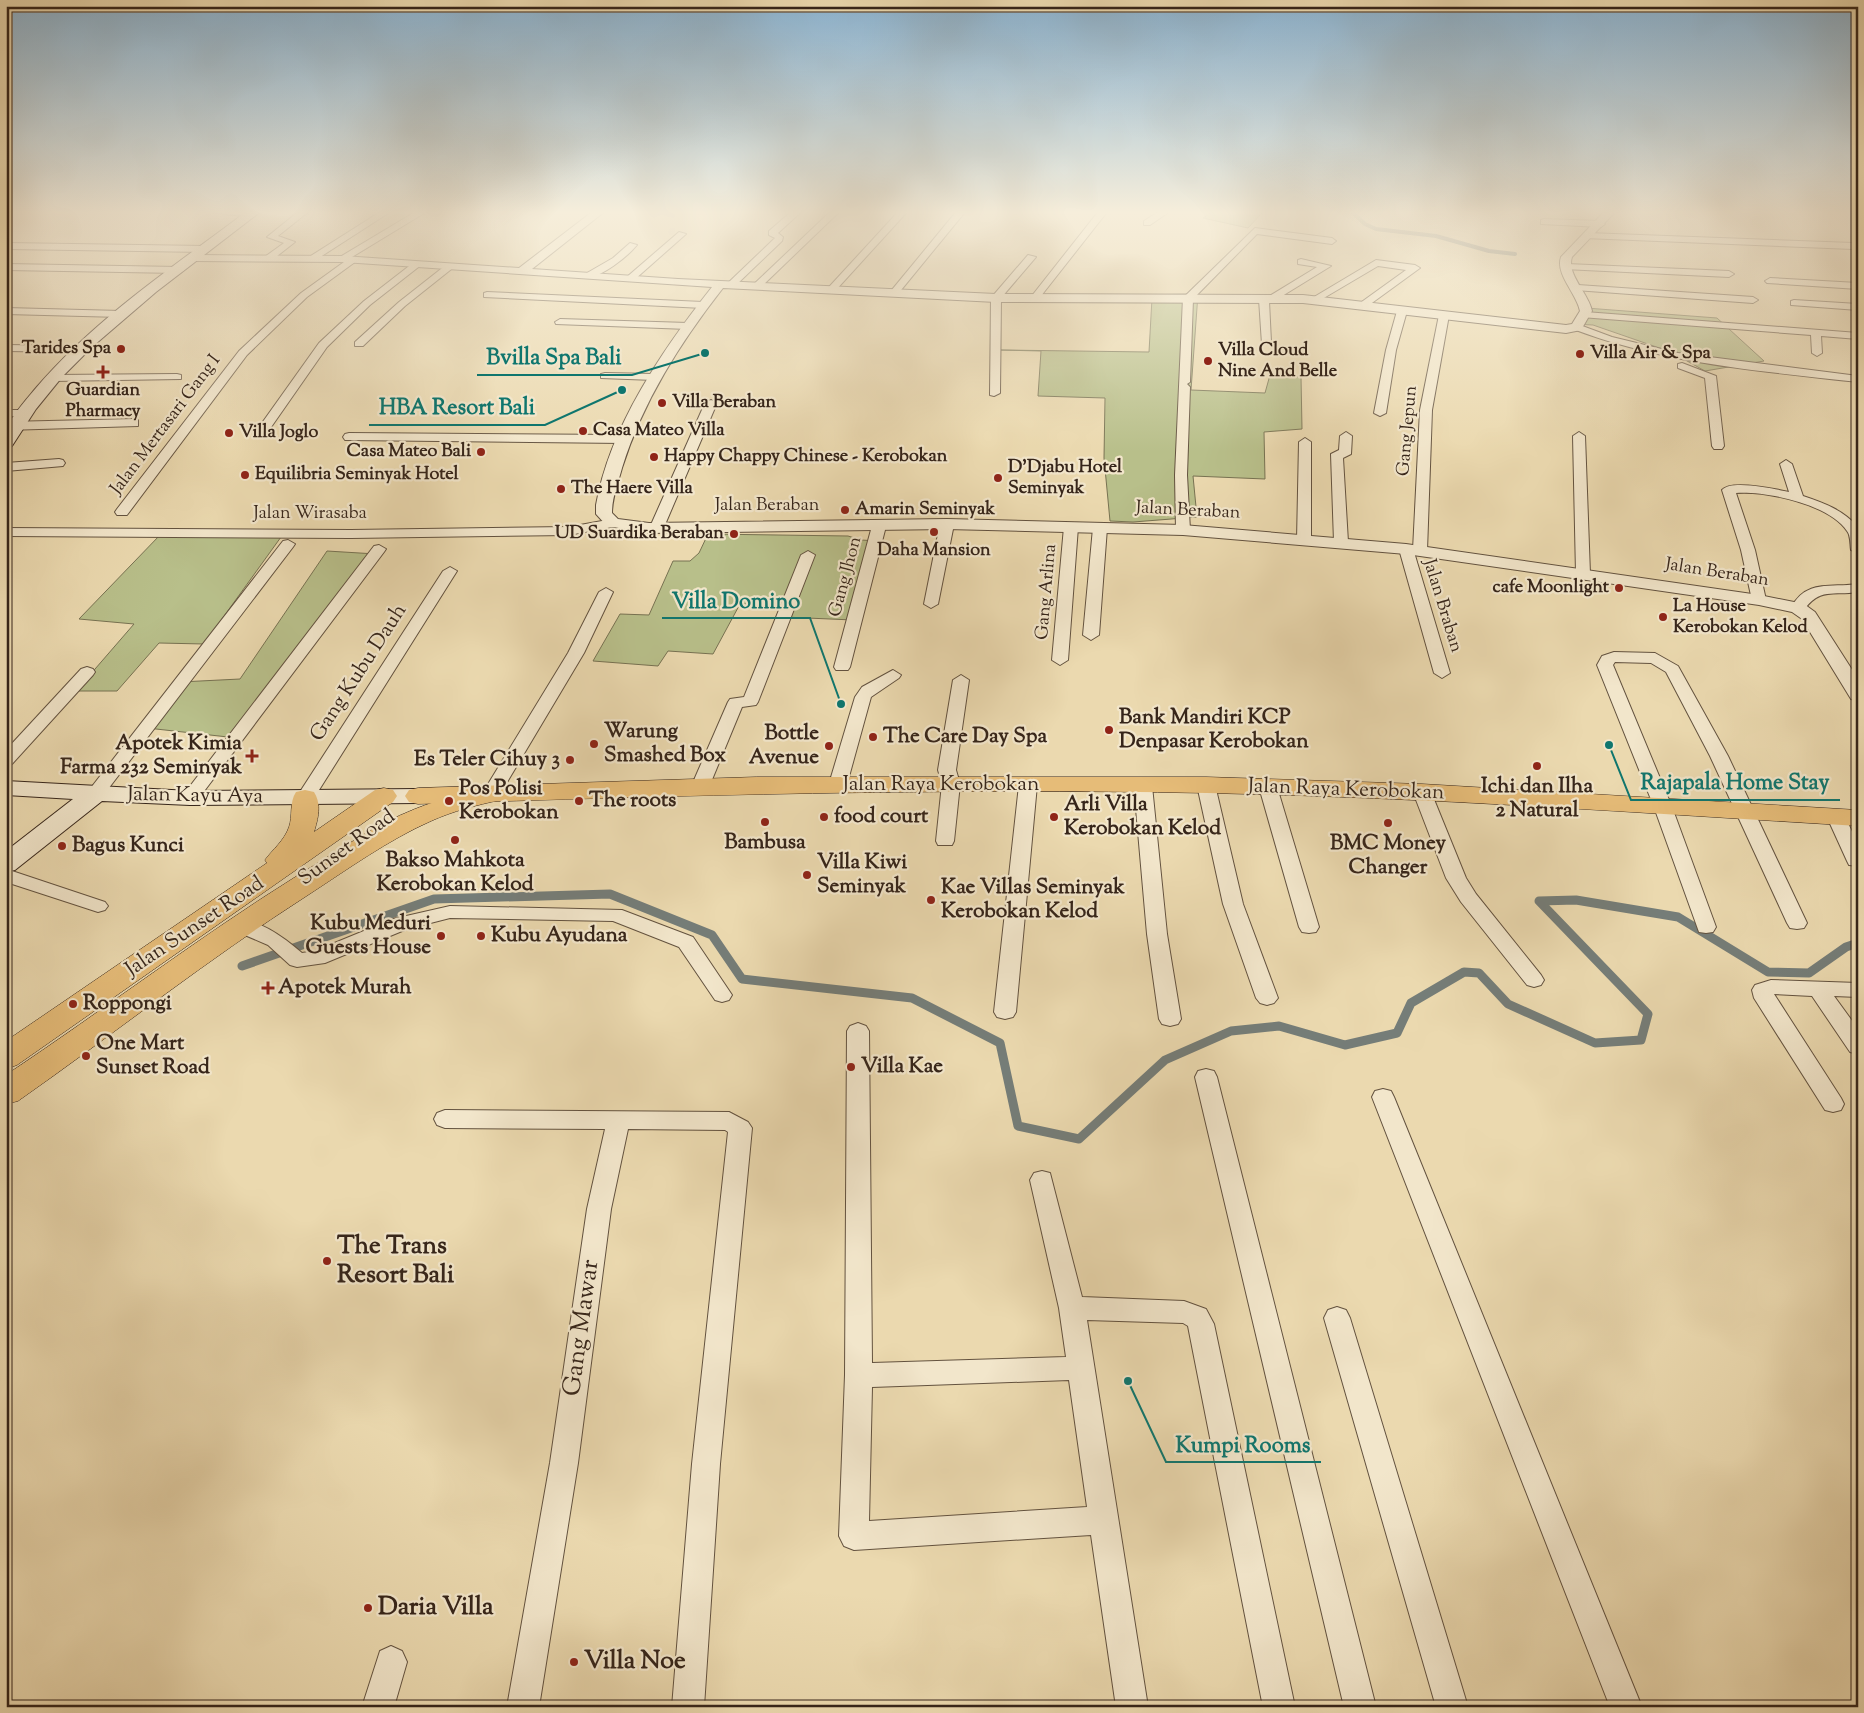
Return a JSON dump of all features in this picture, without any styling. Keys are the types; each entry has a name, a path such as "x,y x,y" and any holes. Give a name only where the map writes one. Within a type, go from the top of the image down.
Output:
{"main road":[{"path":"6,442 11,426 79,349 150,292"},
{"name":"Jalan Raya Kerobokan","path":"384,796 838,784 1206,785 1422,792 1663,807 1744,810 1847,818"},
{"name":"Jalan Kayu Aya","path":"6,788 190,798 384,796"},
{"path":"6,864 96,793"},
{"path":"277,900 402,824 452,804 491,794"},
{"name":"Jalan Sunset Road","path":"6,1092 81,1041 384,796"},
{"name":"Sunset Road","path":"277,900 418,796"},
{"path":"239,912 288,852 300,834 306,819 300,797"},
{"name":"Jalan Sunset Road","path":"6,1057 239,912 277,900"}],"street":[{"name":"Jalan Mertasari Gang I","path":"122,512 243,353 308,292"},
{"path":"263,430 322,345 381,292"},
{"path":"359,344 417,292"},
{"path":"613,523 604,514 604,502 636,408 688,326 703,305 717,292"},
{"path":"878,292 1034,299 1188,298 1314,300 1549,328 1577,327 1623,342 1675,355 1858,379"},
{"path":"994,392 996,298 1001,292"},
{"path":"1034,299 1040,292"},
{"path":"1183,530 1180,475 1188,298 1194,292"},
{"path":"1268,299 1280,292"},
{"path":"1314,300 1328,292"},
{"path":"1360,306 1381,292"},
{"path":"1577,327 1585,315 1585,302 1580,292"},
{"path":"1635,292 1753,300"},
{"path":"487,295 703,305"},
{"path":"1266,342 1268,299"},
{"path":"1794,303 1858,307"},
{"path":"6,311 121,314"},
{"path":"1380,413 1391,350 1402,311"},
{"name":"Gang Jepun","path":"1413,550 1426,410 1444,315"},
{"path":"1585,315 1858,336"},
{"path":"560,322 688,326"},
{"path":"89,324 108,325"},
{"path":"1816,332 1817,354"},
{"path":"6,348 79,349"},
{"path":"1675,355 1674,361 1680,366 1710,376 1718,446"},
{"path":"50,361 68,362"},
{"path":"605,376 654,377"},
{"path":"53,378 177,377"},
{"path":"657,527 711,403"},
{"path":"6,412 24,413"},
{"path":"11,426 134,423"},
{"path":"1346,436 1346,470"},
{"path":"1579,436 1580,527 1584,574"},
{"path":"349,437 624,439"},
{"path":"1304,540 1305,442"},
{"path":"1341,542 1337,454 1345,454"},
{"path":"6,467 59,464"},
{"path":"1786,464 1797,498"},
{"path":"1760,600 1748,550 1728,490 1754,490 1797,498 1843,519 1854,532 1858,550"},
{"name":"Jalan Beraban","path":"613,523 624,526 657,527 947,524 1183,530 1341,542 1413,550 1760,600 1798,608"},
{"name":"Jalan Wirasaba","path":"6,532 352,534 569,530 613,523"},
{"path":"931,604 947,524"},
{"name":"Gang Jhon","path":"842,667 879,526"},
{"name":"Gang Arlina","path":"1060,660 1071,527"},
{"path":"1091,635 1100,528"},
{"path":"96,793 288,544"},
{"path":"190,798 379,549"},
{"name":"Jalan Braban","path":"1413,550 1442,673"},
{"path":"700,787 736,702 750,702 808,555"},
{"name":"Gang Kubu Dauh","path":"300,797 450,571"},
{"path":"1858,588 1811,592 1801,599 1798,608 1809,616 1858,695"},
{"path":"491,794 576,653 606,592"},
{"path":"1706,928 1663,807 1605,665 1608,659 1614,657 1647,657 1666,664 1672,669 1744,810 1797,923"},
{"path":"6,760 87,672"},
{"path":"838,784 863,697 868,690 893,675"},
{"path":"945,841 951,784 947,770 961,680"},
{"path":"1005,1012 1028,785"},
{"path":"1206,785 1233,904 1267,998"},
{"path":"1143,786 1157,934 1170,1018"},
{"path":"1268,787 1309,928"},
{"path":"1422,792 1456,878 1473,905 1534,980"},
{"path":"1847,818 1856,860"},
{"path":"6,875 98,906"},
{"path":"239,912 297,960 318,958 411,919 428,914 450,912 615,915 686,942 722,995"},
{"path":"1832,1104 1765,998 1762,990 1771,987 1858,990"},
{"path":"1818,988 1858,1046"},
{"path":"858,1031 859,1375 854,1536 1104,1520"},
{"path":"1206,1077 1360,1707"},
{"path":"1383,1096 1626,1707"},
{"path":"444,1119 729,1121 740,1128 706,1464 688,1707"},
{"name":"Gang Mawar","path":"523,1707 564,1463 599,1210 618,1121"},
{"path":"1042,1180 1072,1308 1132,1707"},
{"path":"1072,1308 1184,1312 1197,1317 1201,1324 1279,1707"},
{"path":"1337,1318 1452,1707"},
{"path":"859,1375 1081,1368"},
{"path":"378,1707 391,1662"}],"green space":[{"path":"1198,294 1191,390 1265,393 1270,375 1301,377 1302,429 1264,432 1265,479 1193,476 1197,517 1133,522 1110,521 1104,458 1105,398 1038,396 1041,351 1000,350 1149,352 1152,298 1133,295"},
{"path":"1586,308 1717,318 1764,361 1705,371 1671,352 1593,325 1572,324"},
{"path":"708,534 848,536 861,540 878,541 853,620 784,617 789,603 740,604 713,654 668,651 658,666 593,661 620,614 649,615 673,561 690,561 699,553"},
{"path":"160,535 281,537 204,644 159,643 117,691 76,691 134,624 79,619"},
{"path":"327,551 376,554 237,738 147,728 180,682 240,679"}],"waterway":[{"path":"242,966 434,899 610,894 712,935 742,979 912,998 1000,1043 1018,1126 1079,1139 1165,1060 1231,1031 1279,1026 1345,1045 1397,1033 1411,1003 1464,972 1479,973 1508,1004 1595,1043 1641,1040 1648,1014 1539,901 1576,900 1678,917 1768,972 1809,973 1846,947 1858,943"}],"place":[{"name":"Tarides Spa","path":"121,349"},
{"name":"Bvilla Spa Bali","path":"705,353"},
{"name":"Villa Air & Spa","path":"1580,354"},
{"name":"Villa Cloud Nine And Belle","path":"1208,361"},
{"name":"Guardian Pharmacy","path":"103,372"},
{"name":"HBA Resort Bali","path":"622,390"},
{"name":"Villa Beraban","path":"662,403"},
{"name":"Casa Mateo Villa","path":"583,431"},
{"name":"Villa Joglo","path":"229,433"},
{"name":"Casa Mateo Bali","path":"481,452"},
{"name":"Happy Chappy Chinese - Kerobokan","path":"654,457"},
{"name":"Equilibria Seminyak Hotel","path":"245,475"},
{"name":"D'Djabu Hotel Seminyak","path":"998,478"},
{"name":"The Haere Villa","path":"561,489"},
{"name":"Amarin Seminyak","path":"845,510"},
{"name":"Daha Mansion","path":"934,532"},
{"name":"UD Suardika Beraban","path":"734,534"},
{"name":"cafe Moonlight","path":"1619,588"},
{"name":"La House Kerobokan Kelod","path":"1663,617"},
{"name":"Villa Domino","path":"841,704"},
{"name":"Bank Mandiri KCP Denpasar Kerobokan","path":"1109,730"},
{"name":"The Care Day Spa","path":"873,737"},
{"name":"Warung Smashed Box","path":"594,744"},
{"name":"Rajapala Home Stay","path":"1609,745"},
{"name":"Bottle Avenue","path":"829,746"},
{"name":"Apotek Kimia Farma 232 Seminyak","path":"252,756"},
{"name":"Es Teler Cihuy 3","path":"570,760"},
{"name":"Ichi dan Ilha 2 Natural","path":"1537,766"},
{"name":"Pos Polisi Kerobokan","path":"449,801"},
{"name":"The roots","path":"579,801"},
{"name":"food court","path":"824,817"},
{"name":"Arli Villa Kerobokan Kelod","path":"1054,817"},
{"name":"Bambusa","path":"765,822"},
{"name":"BMC Money Changer","path":"1388,823"},
{"name":"Bakso Mahkota Kerobokan Kelod","path":"455,840"},
{"name":"Bagus Kunci","path":"62,846"},
{"name":"Villa Kiwi Seminyak","path":"807,875"},
{"name":"Kae Villas Seminyak Kerobokan Kelod","path":"931,900"},
{"name":"Kubu Meduri Guests House","path":"441,936"},
{"name":"Kubu Ayudana","path":"481,936"},
{"name":"Apotek Murah","path":"268,988"},
{"name":"Roppongi","path":"73,1004"},
{"name":"One Mart Sunset Road","path":"86,1056"},
{"name":"Villa Kae","path":"851,1067"},
{"name":"The Trans Resort Bali","path":"327,1261"},
{"name":"Kumpi Rooms","path":"1128,1381"},
{"name":"Daria Villa","path":"368,1608"},
{"name":"Villa Noe","path":"574,1662"}]}
